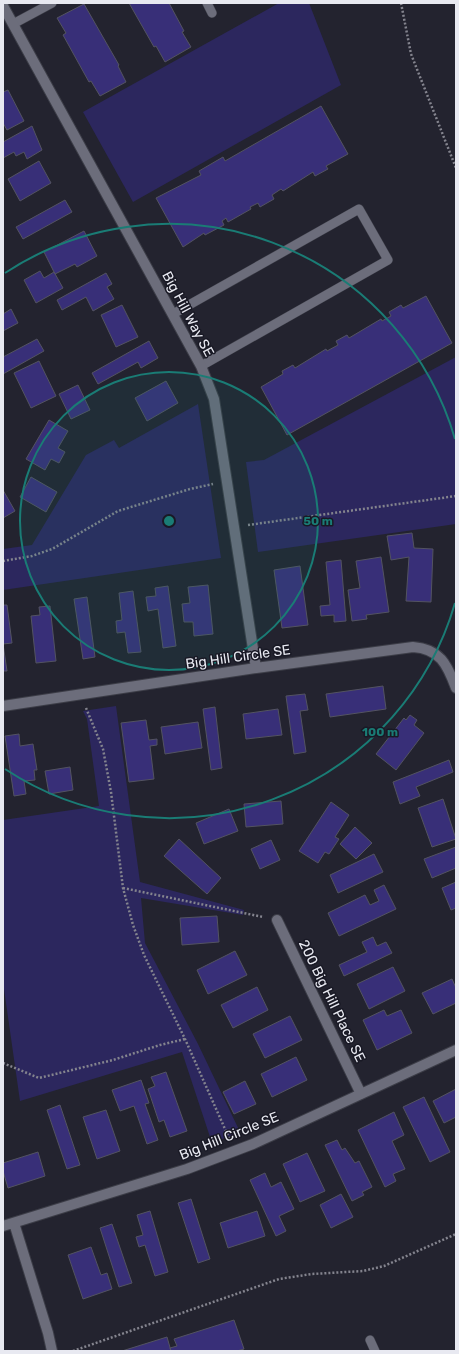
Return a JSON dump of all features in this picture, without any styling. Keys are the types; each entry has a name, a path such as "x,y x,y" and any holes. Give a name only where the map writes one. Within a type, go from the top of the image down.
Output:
{"street":[{"name":"Big Hill Way SE","path":"3,6 201,366 214,399 256,668"},
{"name":"Big Hill Circle SE","path":"3,706 256,668 413,647 425,648 443,660 449,669 456,688"},
{"name":"200 Big Hill Place SE","path":"277,920 361,1094"},
{"name":"Big Hill Circle SE","path":"3,1226 186,1168 253,1144 456,1050"},
{"path":"14,1223 46,1326 52,1351"}],"lane":[{"path":"13,24 52,3"},
{"path":"207,3 212,13"},
{"path":"173,314 359,209 388,260 201,366"},
{"path":"370,1340 375,1351"}],"path":[{"path":"401,3 411,54 456,168"},
{"path":"3,560 32,556 52,548 118,511 190,489 227,482"},
{"path":"234,527 456,496"},
{"path":"81,694 103,749 111,792 123,888 133,926 144,955 185,1039 236,1150"},
{"path":"123,888 277,920"},
{"path":"3,1063 39,1078 113,1060 160,1045 185,1039"},
{"path":"74,1351 279,1279 312,1274 363,1271 384,1266 456,1234"}],"shaded area":[{"path":"279,3 309,3 341,85 133,202 83,112"},
{"path":"456,357 456,524 258,552 246,462 264,460"},
{"path":"198,404 221,558 3,590 3,549 32,545 86,455 114,440 119,448"},
{"path":"116,706 140,882 244,910 243,915 141,898 145,943 198,1044 240,1132 212,1143 182,1052 20,1101 3,982 3,820 99,806 87,719 83,711"}],"building":[{"path":"129,3 169,3 184,31 182,32 191,47 165,62 156,46 154,47"},
{"path":"84,4 119,65 118,66 126,82 100,96 91,81 89,82 63,35 66,33 57,18"},
{"path":"8,90 24,121 7,130 3,123 3,92"},
{"path":"321,106 348,154 326,166 328,169 315,176 313,172 283,191 281,189 272,195 274,199 260,207 258,203 250,207 251,209 228,222 226,218 222,221 224,225 205,235 204,233 183,247 156,198 201,175 199,171 223,157 225,161"},
{"path":"32,126 42,150 27,159 24,152 16,156 14,152 3,158 3,142"},
{"path":"39,161 51,183 20,201 8,179"},
{"path":"65,200 72,212 23,239 16,227"},
{"path":"84,231 97,256 77,267 75,264 55,274 44,252"},
{"path":"40,271 44,278 54,272 63,288 36,303 24,280"},
{"path":"106,273 112,284 107,287 114,299 93,311 86,297 62,310 57,300"},
{"path":"426,296 452,343 287,435 261,387 283,374 282,371 293,365 295,368 326,349 327,351 338,345 336,341 347,335 349,338 381,319 382,321 391,316 389,312 401,305 403,308"},
{"path":"122,305 138,337 116,347 101,315"},
{"path":"11,309 18,323 3,331 3,314"},
{"path":"37,339 44,351 3,374 3,357"},
{"path":"149,341 158,358 141,368 138,362 98,384 92,373"},
{"path":"39,361 56,396 31,408 14,373"},
{"path":"166,381 178,403 147,421 135,398"},
{"path":"78,385 90,410 71,419 59,394"},
{"path":"49,420 68,431 58,448 65,452 59,463 51,459 45,470 26,459"},
{"path":"31,477 57,492 46,512 20,497"},
{"path":"3,490 15,511 3,518"},
{"path":"412,533 414,548 433,549 431,602 406,601 409,557 391,560 387,536"},
{"path":"381,557 389,612 366,615 367,619 352,621 348,590 360,588 356,561"},
{"path":"341,560 346,621 334,622 334,615 321,616 320,606 330,605 326,562"},
{"path":"300,566 308,625 282,628 274,570"},
{"path":"208,585 213,634 194,636 193,622 184,622 182,604 190,603 188,587"},
{"path":"168,586 176,646 163,648 158,609 148,611 146,597 156,596 155,588"},
{"path":"133,591 141,652 128,653 125,632 117,633 116,621 122,620 119,593"},
{"path":"87,597 95,657 83,659 74,599"},
{"path":"3,605 7,605 12,643 3,644"},
{"path":"50,606 56,661 36,663 31,616 40,615 39,607"},
{"path":"3,644 7,671 3,671"},
{"path":"383,686 386,709 330,717 326,694"},
{"path":"305,694 308,710 300,711 306,752 294,754 286,696"},
{"path":"215,707 222,768 211,770 203,709"},
{"path":"278,709 282,735 246,739 243,714"},
{"path":"410,715 417,720 414,725 424,733 396,770 376,754 404,718 406,720"},
{"path":"146,720 149,740 157,739 157,745 150,746 154,779 129,782 121,723"},
{"path":"198,722 202,748 165,754 161,727"},
{"path":"19,734 20,746 33,744 37,770 34,770 35,780 24,781 26,794 14,796 5,736"},
{"path":"449,760 453,772 416,787 420,796 400,804 393,782"},
{"path":"70,767 73,790 49,794 45,771"},
{"path":"443,799 456,839 432,847 418,808"},
{"path":"281,801 283,824 246,827 244,804"},
{"path":"331,802 349,815 335,837 339,839 329,854 325,852 318,863 299,851"},
{"path":"229,809 238,831 204,844 196,823"},
{"path":"355,827 372,843 356,859 340,844"},
{"path":"179,839 221,878 207,894 164,856"},
{"path":"271,840 280,860 260,869 251,849"},
{"path":"456,847 456,868 432,878 424,859"},
{"path":"374,854 383,872 338,893 330,875"},
{"path":"456,882 456,908 451,910 442,888"},
{"path":"384,885 396,909 339,936 328,913 365,895 370,905 379,901 374,890"},
{"path":"217,916 219,942 182,945 180,918"},
{"path":"373,937 377,946 386,942 392,953 344,976 339,965 367,952 362,942"},
{"path":"235,951 247,975 208,994 197,970"},
{"path":"393,967 405,991 369,1009 357,984"},
{"path":"452,979 456,988 456,1003 433,1014 422,993"},
{"path":"257,987 268,1010 233,1028 221,1005"},
{"path":"384,1010 387,1016 401,1010 412,1033 377,1050 363,1020"},
{"path":"290,1016 302,1040 265,1058 253,1034"},
{"path":"296,1057 307,1080 272,1097 261,1074"},
{"path":"166,1072 187,1131 170,1137 164,1120 159,1122 148,1089 155,1086 151,1077"},
{"path":"141,1080 149,1103 145,1104 158,1140 147,1144 134,1106 120,1111 112,1090"},
{"path":"245,1081 256,1104 234,1114 223,1092"},
{"path":"456,1089 456,1117 444,1123 433,1101"},
{"path":"424,1097 450,1152 430,1162 403,1107"},
{"path":"60,1105 80,1165 67,1169 47,1110"},
{"path":"106,1110 120,1151 97,1159 83,1117"},
{"path":"394,1112 404,1135 392,1141 405,1169 393,1174 396,1181 385,1187 358,1130"},
{"path":"337,1140 342,1150 345,1148 355,1163 359,1161 372,1187 362,1192 364,1195 352,1201 325,1145"},
{"path":"38,1152 45,1176 8,1188 3,1171 3,1163"},
{"path":"307,1153 325,1191 300,1202 283,1164"},
{"path":"265,1173 271,1187 281,1182 294,1209 279,1216 286,1231 276,1236 250,1180"},
{"path":"341,1194 353,1217 331,1228 320,1205"},
{"path":"191,1199 210,1259 198,1263 178,1203"},
{"path":"150,1211 168,1272 155,1276 145,1245 139,1247 136,1237 143,1235 137,1215"},
{"path":"257,1211 265,1236 228,1248 220,1223"},
{"path":"112,1224 132,1283 119,1287 100,1228"},
{"path":"91,1247 101,1275 107,1273 112,1289 83,1299 68,1255"},
{"path":"234,1320 244,1349 237,1351 171,1351 170,1348 177,1346 174,1339"},
{"path":"167,1337 171,1351 122,1351"}]}
